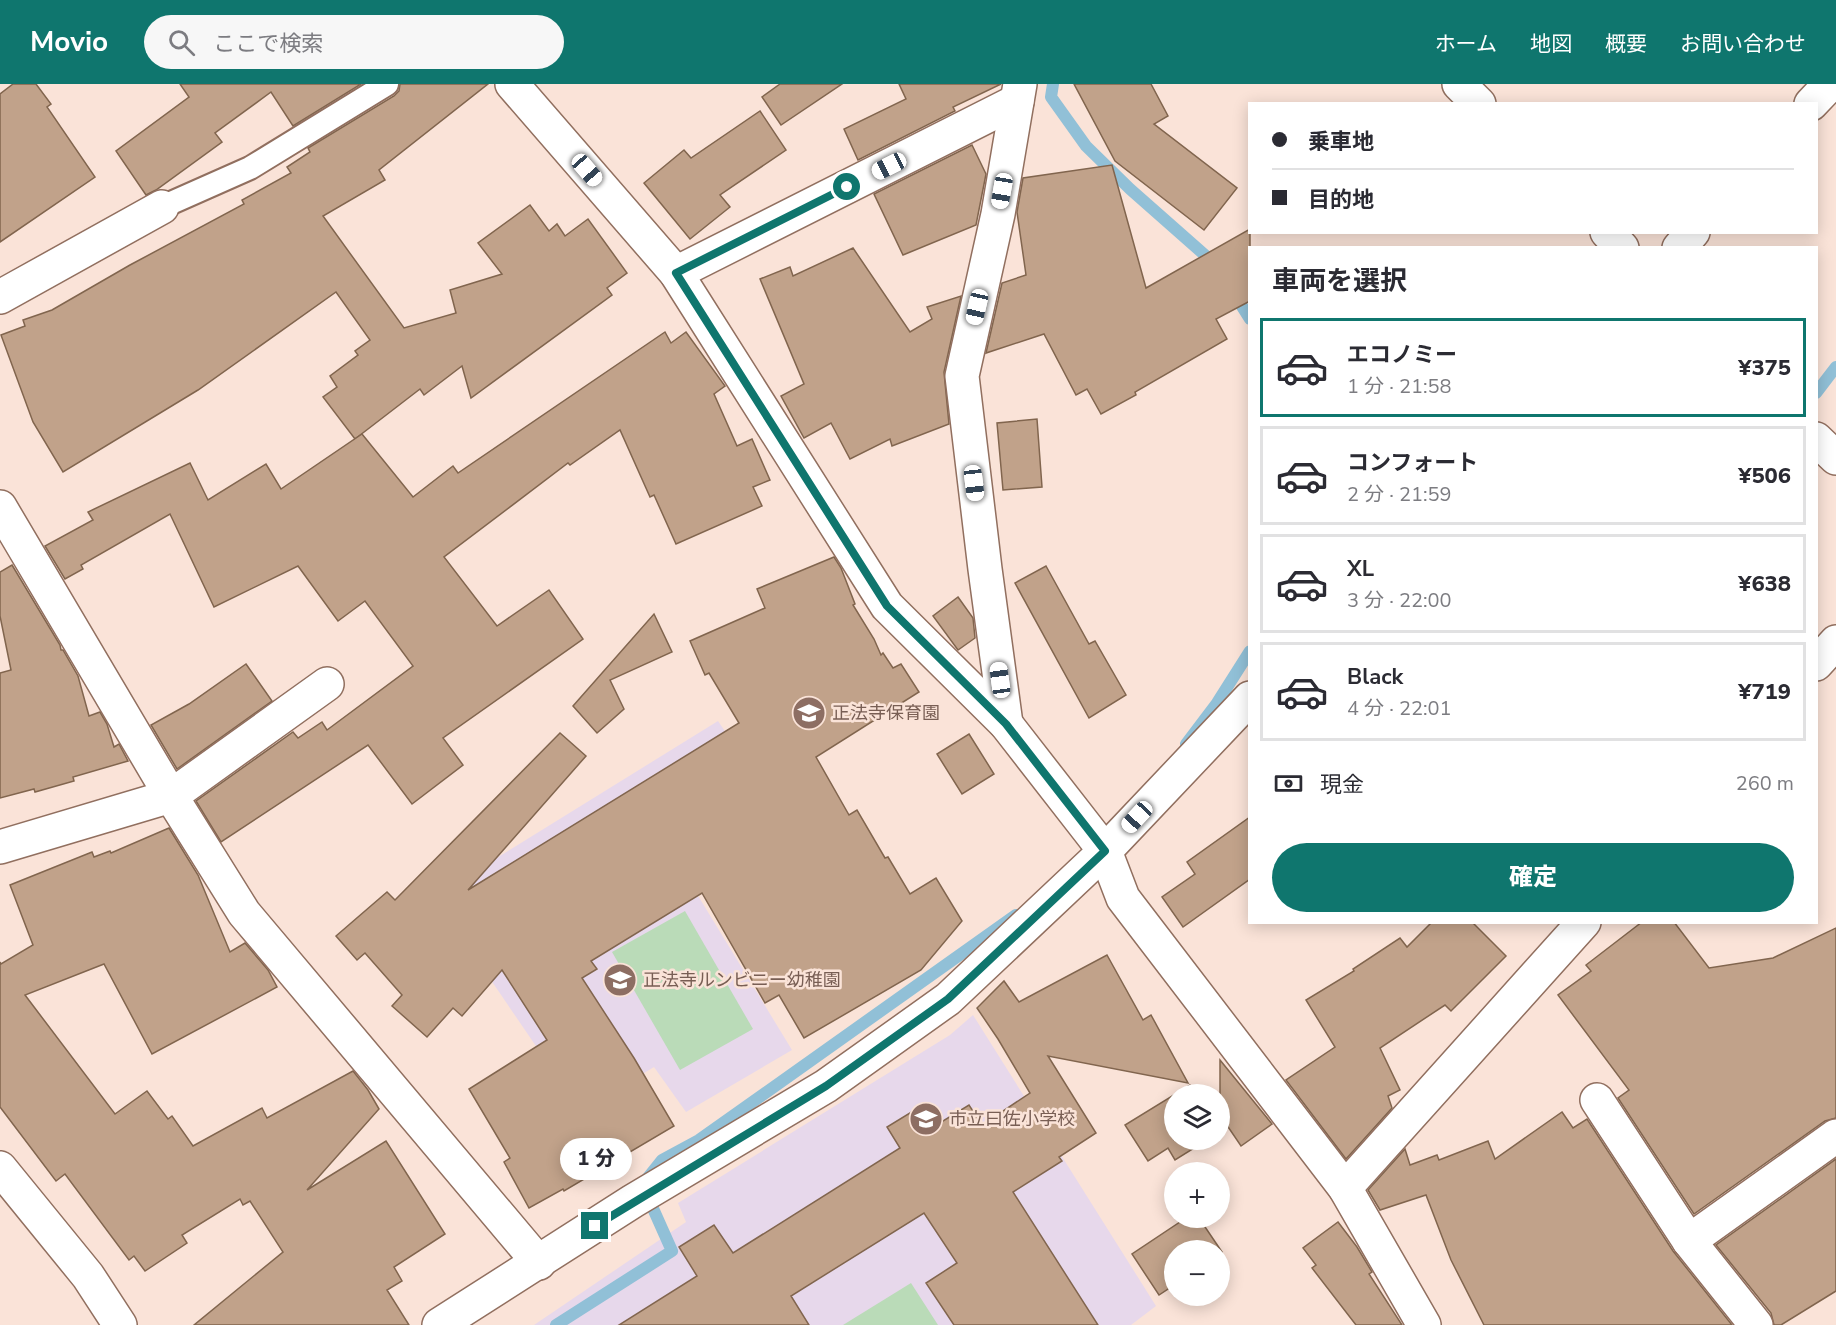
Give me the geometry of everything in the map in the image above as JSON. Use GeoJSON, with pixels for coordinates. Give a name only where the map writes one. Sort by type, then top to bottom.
{"type":"FeatureCollection","features":[{"type":"Feature","properties":{"kind":"street"},"geometry":{"type":"LineString","coordinates":[[512,84],[676,273],[887,606],[1006,724],[1096,840],[1123,898],[1345,1188],[1424,1325]]}},
{"type":"Feature","properties":{"kind":"street"},"geometry":{"type":"LineString","coordinates":[[1459,84],[1477,102]]}},
{"type":"Feature","properties":{"kind":"street"},"geometry":{"type":"LineString","coordinates":[[1813,102],[1830,84]]}},
{"type":"Feature","properties":{"kind":"street"},"geometry":{"type":"LineString","coordinates":[[676,273],[1019,93]]}},
{"type":"Feature","properties":{"kind":"street"},"geometry":{"type":"LineString","coordinates":[[1006,724],[962,376],[998,214],[1019,93]]}},
{"type":"Feature","properties":{"kind":"street"},"geometry":{"type":"LineString","coordinates":[[0,297],[162,207]]}},
{"type":"Feature","properties":{"kind":"street"},"geometry":{"type":"LineString","coordinates":[[1609,234],[1620,246]]}},
{"type":"Feature","properties":{"kind":"street"},"geometry":{"type":"LineString","coordinates":[[1681,246],[1691,234]]}},
{"type":"Feature","properties":{"kind":"street"},"geometry":{"type":"LineString","coordinates":[[1818,441],[1836,458]]}},
{"type":"Feature","properties":{"kind":"street"},"geometry":{"type":"LineString","coordinates":[[0,507],[171,796],[244,914],[538,1263]]}},
{"type":"Feature","properties":{"kind":"street"},"geometry":{"type":"LineString","coordinates":[[1818,662],[1836,642]]}},
{"type":"Feature","properties":{"kind":"street"},"geometry":{"type":"LineString","coordinates":[[0,847],[171,796],[327,684]]}},
{"type":"Feature","properties":{"kind":"street"},"geometry":{"type":"LineString","coordinates":[[439,1325],[633,1202],[826,1086],[948,999],[1096,840],[1248,700]]}},
{"type":"Feature","properties":{"kind":"street"},"geometry":{"type":"LineString","coordinates":[[1345,1188],[1582,924]]}},
{"type":"Feature","properties":{"kind":"street"},"geometry":{"type":"LineString","coordinates":[[1597,1100],[1689,1241],[1756,1325]]}},
{"type":"Feature","properties":{"kind":"street"},"geometry":{"type":"LineString","coordinates":[[1689,1241],[1836,1136]]}},
{"type":"Feature","properties":{"kind":"street"},"geometry":{"type":"LineString","coordinates":[[0,1168],[88,1276],[120,1325]]}},
{"type":"Feature","properties":{"kind":"lane"},"geometry":{"type":"LineString","coordinates":[[162,207],[250,168],[387,84]]}},
{"type":"Feature","properties":{"kind":"shaded area","name":"正法寺ルンビニー幼稚園"},"geometry":{"type":"Polygon","coordinates":[[[718,721],[785,819],[686,876],[792,1050],[686,1112],[654,1067],[581,1112],[443,910],[495,859],[718,721]]]}},
{"type":"Feature","properties":{"kind":"shaded area","name":"市立曰佐小学校"},"geometry":{"type":"Polygon","coordinates":[[[973,1015],[1156,1306],[1131,1325],[534,1325],[686,1222],[678,1203],[950,1035],[973,1015]]]}},
{"type":"Feature","properties":{"kind":"green space"},"geometry":{"type":"Polygon","coordinates":[[[685,911],[753,1029],[680,1070],[612,952],[685,911]]]}},
{"type":"Feature","properties":{"kind":"green space"},"geometry":{"type":"Polygon","coordinates":[[[911,1283],[938,1325],[843,1325],[911,1283]]]}},
{"type":"Feature","properties":{"kind":"building"},"geometry":{"type":"Polygon","coordinates":[[[13,84],[36,84],[51,104],[47,107],[95,177],[0,242],[0,94],[13,84]]]}},
{"type":"Feature","properties":{"kind":"building"},"geometry":{"type":"Polygon","coordinates":[[[180,84],[361,84],[293,126],[271,92],[215,133],[222,142],[146,195],[116,151],[189,97],[180,84]]]}},
{"type":"Feature","properties":{"kind":"building"},"geometry":{"type":"Polygon","coordinates":[[[400,84],[488,84],[379,170],[385,180],[323,216],[404,328],[456,313],[450,290],[502,274],[478,243],[530,205],[549,231],[557,224],[565,236],[588,219],[627,273],[607,288],[612,295],[471,398],[462,366],[424,395],[420,389],[355,439],[323,397],[337,387],[330,376],[358,355],[355,351],[370,340],[336,292],[198,390],[63,472],[33,422],[1,335],[25,326],[23,320],[52,310],[244,204],[242,200],[291,173],[287,167],[310,152],[308,148],[394,96],[399,91],[400,84]]]}},
{"type":"Feature","properties":{"kind":"building"},"geometry":{"type":"Polygon","coordinates":[[[780,84],[842,84],[781,125],[762,97],[780,84]]]}},
{"type":"Feature","properties":{"kind":"building"},"geometry":{"type":"Polygon","coordinates":[[[899,84],[1001,84],[953,107],[955,111],[858,160],[844,129],[906,99],[899,84]]]}},
{"type":"Feature","properties":{"kind":"building"},"geometry":{"type":"Polygon","coordinates":[[[1074,84],[1151,84],[1168,116],[1154,124],[1237,188],[1204,230],[1115,161],[1074,84]]]}},
{"type":"Feature","properties":{"kind":"building"},"geometry":{"type":"Polygon","coordinates":[[[760,111],[786,150],[720,195],[730,207],[690,239],[644,183],[684,150],[691,158],[760,111]]]}},
{"type":"Feature","properties":{"kind":"building"},"geometry":{"type":"Polygon","coordinates":[[[972,145],[986,174],[976,225],[903,255],[874,194],[972,145]]]}},
{"type":"Feature","properties":{"kind":"building"},"geometry":{"type":"Polygon","coordinates":[[[1112,165],[1146,288],[1248,230],[1250,246],[1248,246],[1248,302],[1216,319],[1227,339],[1101,414],[1087,389],[1076,395],[1044,334],[986,353],[1002,283],[1026,275],[1017,212],[1023,178],[1112,165]]]}},
{"type":"Feature","properties":{"kind":"building"},"geometry":{"type":"Polygon","coordinates":[[[853,248],[910,332],[932,319],[927,307],[961,296],[944,372],[949,424],[892,446],[890,439],[850,459],[831,423],[804,438],[781,396],[804,384],[760,279],[790,267],[793,276],[853,248]]]}},
{"type":"Feature","properties":{"kind":"building"},"geometry":{"type":"Polygon","coordinates":[[[665,332],[671,343],[686,332],[725,386],[714,394],[737,446],[752,439],[770,480],[753,487],[762,506],[676,544],[654,495],[650,497],[620,430],[570,465],[568,463],[444,557],[497,626],[549,590],[583,639],[443,738],[463,765],[412,804],[368,745],[221,842],[196,801],[293,732],[298,738],[322,722],[327,730],[413,666],[365,601],[338,621],[298,566],[214,607],[170,514],[81,565],[83,569],[65,579],[45,546],[93,520],[88,512],[190,463],[208,500],[266,464],[281,489],[362,434],[413,497],[453,466],[458,473],[665,332]]]}},
{"type":"Feature","properties":{"kind":"building"},"geometry":{"type":"Polygon","coordinates":[[[1037,419],[1042,487],[1003,490],[997,423],[1037,419]]]}},
{"type":"Feature","properties":{"kind":"building"},"geometry":{"type":"Polygon","coordinates":[[[834,557],[841,568],[855,604],[853,605],[881,655],[883,653],[893,668],[901,664],[919,692],[816,757],[849,815],[857,810],[885,858],[888,857],[910,894],[936,878],[962,921],[921,970],[804,1038],[779,995],[765,1003],[702,893],[591,961],[597,969],[582,978],[634,1058],[674,1126],[564,1191],[563,1189],[529,1208],[504,1162],[510,1158],[469,1089],[547,1040],[502,970],[462,1016],[453,1008],[427,1037],[392,1006],[402,995],[365,953],[357,960],[336,936],[387,892],[395,900],[560,733],[586,756],[468,890],[739,723],[709,673],[705,675],[690,641],[765,608],[757,589],[834,557]]]}},
{"type":"Feature","properties":{"kind":"building"},"geometry":{"type":"Polygon","coordinates":[[[12,565],[78,676],[89,716],[100,712],[107,724],[114,747],[119,744],[128,761],[73,777],[74,781],[35,792],[34,789],[0,798],[0,673],[11,670],[0,616],[0,572],[12,565]]]}},
{"type":"Feature","properties":{"kind":"building"},"geometry":{"type":"Polygon","coordinates":[[[1046,566],[1089,644],[1095,641],[1126,695],[1089,718],[1015,583],[1046,566]]]}},
{"type":"Feature","properties":{"kind":"building"},"geometry":{"type":"Polygon","coordinates":[[[958,597],[973,618],[975,638],[958,650],[933,616],[958,597]]]}},
{"type":"Feature","properties":{"kind":"building"},"geometry":{"type":"Polygon","coordinates":[[[654,614],[672,652],[610,680],[624,709],[597,733],[573,706],[654,614]]]}},
{"type":"Feature","properties":{"kind":"building"},"geometry":{"type":"Polygon","coordinates":[[[246,664],[272,701],[177,769],[151,725],[189,704],[246,664]]]}},
{"type":"Feature","properties":{"kind":"building"},"geometry":{"type":"Polygon","coordinates":[[[969,734],[994,774],[962,794],[937,754],[969,734]]]}},
{"type":"Feature","properties":{"kind":"building"},"geometry":{"type":"Polygon","coordinates":[[[1248,818],[1248,880],[1183,927],[1162,897],[1195,874],[1187,862],[1248,818]]]}},
{"type":"Feature","properties":{"kind":"building"},"geometry":{"type":"Polygon","coordinates":[[[169,828],[198,875],[230,952],[245,943],[268,970],[277,987],[152,1054],[104,964],[25,995],[115,1114],[147,1091],[168,1119],[172,1116],[193,1146],[262,1108],[267,1118],[353,1071],[379,1109],[307,1190],[386,1141],[445,1234],[394,1267],[402,1281],[387,1290],[409,1325],[194,1325],[283,1252],[250,1201],[243,1205],[240,1199],[182,1235],[187,1243],[145,1271],[134,1256],[129,1260],[65,1174],[56,1181],[0,1107],[0,962],[1,964],[33,945],[10,885],[92,852],[94,857],[110,851],[111,853],[169,828]]]}},
{"type":"Feature","properties":{"kind":"building"},"geometry":{"type":"Polygon","coordinates":[[[1430,924],[1474,924],[1506,956],[1451,1011],[1445,1005],[1380,1048],[1400,1090],[1388,1096],[1392,1108],[1346,1159],[1286,1080],[1335,1047],[1306,1000],[1354,971],[1353,969],[1400,938],[1407,947],[1430,924]]]}},
{"type":"Feature","properties":{"kind":"building"},"geometry":{"type":"Polygon","coordinates":[[[1639,924],[1676,924],[1709,968],[1773,958],[1836,928],[1836,1118],[1825,1121],[1694,1214],[1618,1098],[1629,1090],[1558,995],[1591,971],[1586,965],[1639,924]]]}},
{"type":"Feature","properties":{"kind":"building"},"geometry":{"type":"Polygon","coordinates":[[[1107,955],[1143,1020],[1151,1015],[1188,1083],[1048,1056],[1096,1133],[1059,1157],[1062,1161],[1013,1192],[1098,1325],[954,1325],[926,1283],[957,1263],[924,1213],[791,1296],[809,1325],[619,1325],[697,1276],[679,1247],[714,1225],[733,1253],[900,1148],[887,1127],[918,1108],[930,1129],[969,1105],[982,1125],[1030,1093],[977,1008],[1004,981],[1019,1002],[1107,955]]]}},
{"type":"Feature","properties":{"kind":"building"},"geometry":{"type":"Polygon","coordinates":[[[1220,1060],[1272,1124],[1241,1146],[1230,1130],[1230,1084],[1220,1084],[1220,1060]]]}},
{"type":"Feature","properties":{"kind":"building"},"geometry":{"type":"Polygon","coordinates":[[[1164,1101],[1165,1150],[1148,1161],[1125,1125],[1164,1101]]]}},
{"type":"Feature","properties":{"kind":"building"},"geometry":{"type":"Polygon","coordinates":[[[1562,1112],[1573,1128],[1587,1119],[1673,1251],[1732,1325],[1484,1325],[1451,1260],[1426,1195],[1380,1210],[1368,1190],[1405,1149],[1410,1165],[1437,1155],[1439,1160],[1488,1141],[1495,1159],[1562,1112]]]}},
{"type":"Feature","properties":{"kind":"building"},"geometry":{"type":"Polygon","coordinates":[[[1169,1150],[1191,1150],[1175,1160],[1169,1150]]]}},
{"type":"Feature","properties":{"kind":"building"},"geometry":{"type":"Polygon","coordinates":[[[1836,1159],[1836,1291],[1781,1325],[1774,1325],[1771,1313],[1716,1245],[1836,1159]]]}},
{"type":"Feature","properties":{"kind":"building"},"geometry":{"type":"Polygon","coordinates":[[[1338,1222],[1357,1247],[1372,1272],[1369,1274],[1402,1325],[1356,1325],[1312,1268],[1316,1265],[1303,1248],[1338,1222]]]}},
{"type":"Feature","properties":{"kind":"building"},"geometry":{"type":"Polygon","coordinates":[[[1171,1228],[1206,1228],[1214,1240],[1164,1240],[1164,1292],[1159,1295],[1132,1254],[1171,1228]]]}},
{"type":"Feature","properties":{"kind":"waterway"},"geometry":{"type":"LineString","coordinates":[[1053,84],[1051,97],[1086,146],[1130,189],[1215,264]]}},
{"type":"Feature","properties":{"kind":"waterway"},"geometry":{"type":"LineString","coordinates":[[1233,292],[1248,316]]}},
{"type":"Feature","properties":{"kind":"waterway"},"geometry":{"type":"LineString","coordinates":[[1818,390],[1836,367]]}},
{"type":"Feature","properties":{"kind":"waterway"},"geometry":{"type":"LineString","coordinates":[[1186,744],[1217,703],[1248,654]]}},
{"type":"Feature","properties":{"kind":"waterway"},"geometry":{"type":"LineString","coordinates":[[646,1180],[662,1160],[699,1140],[1016,915]]}},
{"type":"Feature","properties":{"kind":"waterway"},"geometry":{"type":"LineString","coordinates":[[556,1325],[672,1251],[647,1195]]}},
{"type":"Feature","properties":{"kind":"place","name":"正法寺保育園"},"geometry":{"type":"Point","coordinates":[809,713]}},
{"type":"Feature","properties":{"kind":"place","name":"正法寺ルンビニー幼稚園"},"geometry":{"type":"Point","coordinates":[620,980]}},
{"type":"Feature","properties":{"kind":"place","name":"市立曰佐小学校"},"geometry":{"type":"Point","coordinates":[926,1119]}},
{"type":"Feature","properties":{"kind":"route"},"geometry":{"type":"LineString","coordinates":[[595,1226],[826,1086],[948,999],[1105,851],[1006,724],[887,606],[676,273],[847,187]]}}]}
